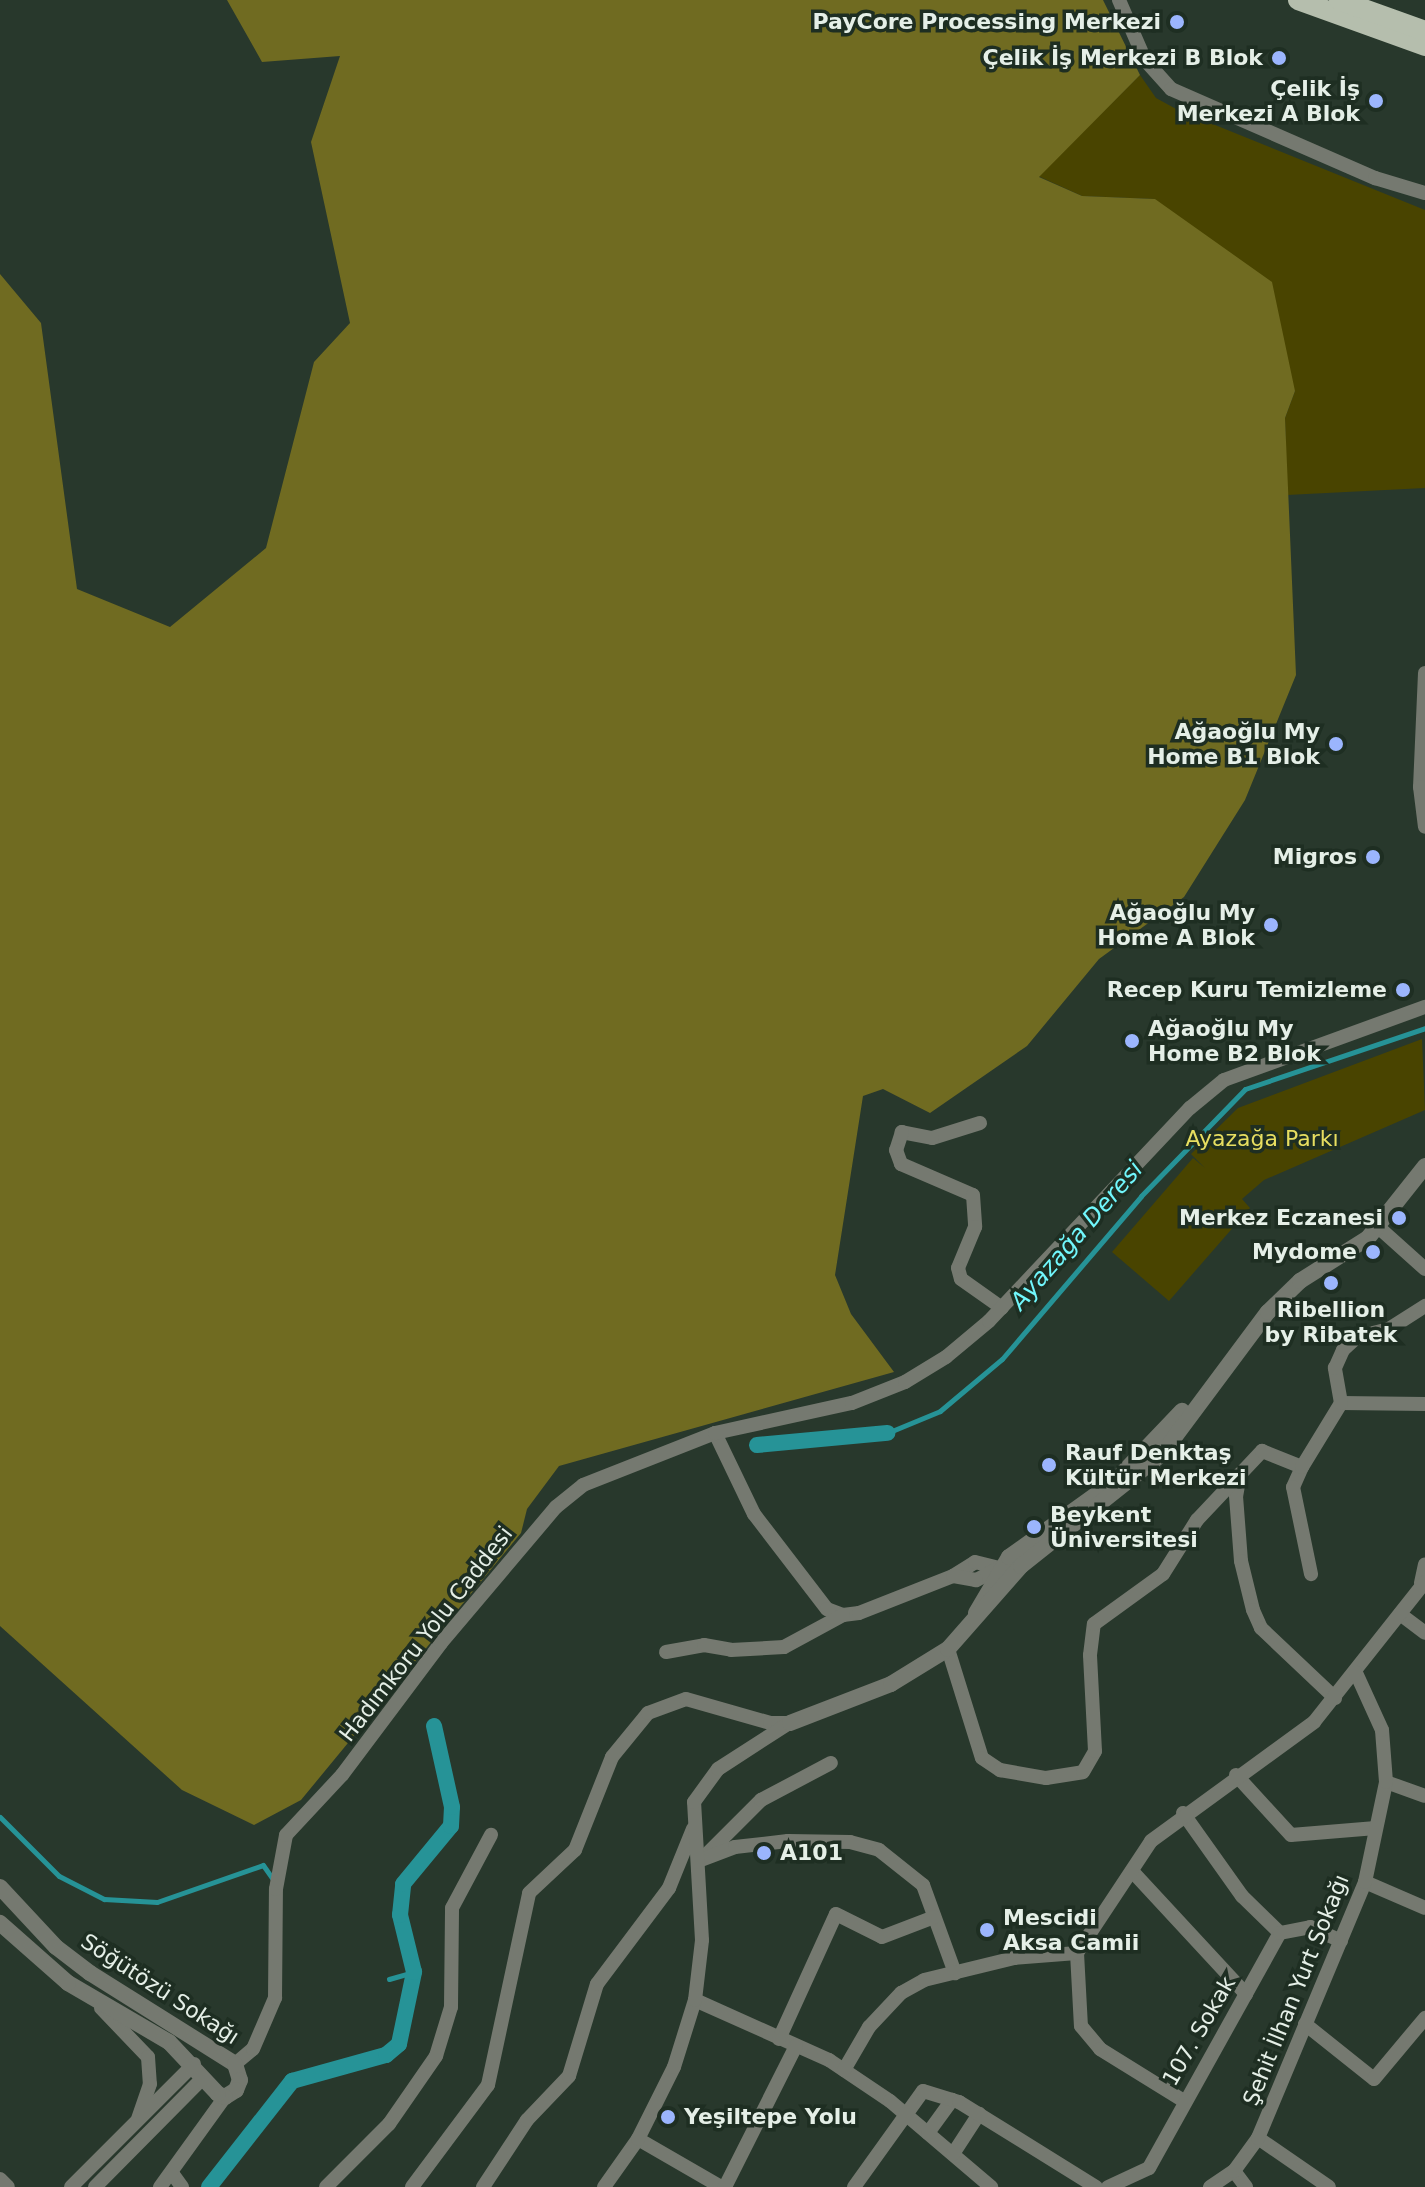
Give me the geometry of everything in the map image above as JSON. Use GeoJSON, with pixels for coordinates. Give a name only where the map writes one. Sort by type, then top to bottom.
{"type":"FeatureCollection","features":[{"type":"Feature","properties":{"kind":"main road"},"geometry":{"type":"LineString","coordinates":[[1298,0],[1425,46]]}},
{"type":"Feature","properties":{"kind":"main road"},"geometry":{"type":"LineString","coordinates":[[1339,0],[1425,31]]}},
{"type":"Feature","properties":{"kind":"street"},"geometry":{"type":"LineString","coordinates":[[1119,0],[1145,60],[1171,89],[1375,178],[1425,193]]}},
{"type":"Feature","properties":{"kind":"street"},"geometry":{"type":"LineString","coordinates":[[1425,673],[1420,787],[1425,827]]}},
{"type":"Feature","properties":{"kind":"street","name":"Hadımkoru Yolu Caddesi"},"geometry":{"type":"LineString","coordinates":[[235,2064],[253,2049],[275,1998],[278,1858],[294,1823],[342,1775],[441,1643],[556,1507],[583,1485],[715,1433],[852,1403],[905,1382],[946,1357],[1002,1308],[1190,1108],[1224,1080],[1425,1007]]}},
{"type":"Feature","properties":{"kind":"street"},"geometry":{"type":"LineString","coordinates":[[980,1123],[932,1138],[902,1132],[896,1150],[901,1164],[973,1195],[975,1227],[958,1268],[961,1279],[1002,1308]]}},
{"type":"Feature","properties":{"kind":"street"},"geometry":{"type":"LineString","coordinates":[[604,2187],[638,2139],[674,2067],[695,2000],[702,1940],[701,1860],[693,1828],[694,1802],[718,1769],[790,1723],[891,1684],[948,1649],[1005,1573],[1162,1454],[1275,1305],[1300,1281],[1356,1248],[1425,1166]]}},
{"type":"Feature","properties":{"kind":"street"},"geometry":{"type":"LineString","coordinates":[[1376,1225],[1425,1269]]}},
{"type":"Feature","properties":{"kind":"street"},"geometry":{"type":"LineString","coordinates":[[1311,1574],[1293,1487],[1341,1403],[1335,1368],[1343,1350],[1357,1337],[1389,1329],[1425,1306]]}},
{"type":"Feature","properties":{"kind":"street"},"geometry":{"type":"LineString","coordinates":[[1341,1403],[1425,1404]]}},
{"type":"Feature","properties":{"kind":"street"},"geometry":{"type":"LineString","coordinates":[[715,1433],[754,1514],[827,1609],[843,1615]]}},
{"type":"Feature","properties":{"kind":"street"},"geometry":{"type":"LineString","coordinates":[[948,1649],[982,1758],[1000,1770],[1046,1778],[1083,1772],[1095,1751],[1090,1655],[1094,1624],[1163,1574],[1197,1520],[1262,1451],[1302,1467]]}},
{"type":"Feature","properties":{"kind":"street"},"geometry":{"type":"LineString","coordinates":[[1240,1473],[1236,1496],[1241,1561],[1253,1610],[1261,1628],[1335,1698]]}},
{"type":"Feature","properties":{"kind":"street"},"geometry":{"type":"LineString","coordinates":[[1184,2101],[1100,2049],[1081,2026],[1077,1953],[1151,1841],[1183,1813],[1314,1722],[1356,1673],[1423,1583],[1425,1564]]}},
{"type":"Feature","properties":{"kind":"street"},"geometry":{"type":"LineString","coordinates":[[666,1652],[704,1645],[731,1650],[784,1647],[843,1615],[953,1576],[976,1580],[1005,1573]]}},
{"type":"Feature","properties":{"kind":"street"},"geometry":{"type":"LineString","coordinates":[[1400,1614],[1425,1633]]}},
{"type":"Feature","properties":{"kind":"street","name":"Şehit İlhan Yurt Sokağı"},"geometry":{"type":"LineString","coordinates":[[1234,2171],[1258,2138],[1288,2077],[1305,2024],[1365,1882],[1386,1782],[1382,1730],[1356,1673]]}},
{"type":"Feature","properties":{"kind":"street"},"geometry":{"type":"LineString","coordinates":[[412,2187],[488,2085],[529,1893],[575,1850],[612,1757],[648,1713],[686,1699],[770,1723],[790,1723]]}},
{"type":"Feature","properties":{"kind":"street"},"geometry":{"type":"LineString","coordinates":[[701,1860],[761,1800],[831,1763]]}},
{"type":"Feature","properties":{"kind":"street"},"geometry":{"type":"LineString","coordinates":[[1236,1775],[1291,1835],[1376,1828]]}},
{"type":"Feature","properties":{"kind":"street"},"geometry":{"type":"LineString","coordinates":[[1386,1782],[1425,1796]]}},
{"type":"Feature","properties":{"kind":"street"},"geometry":{"type":"LineString","coordinates":[[1183,1813],[1242,1896],[1280,1933],[1310,1927],[1341,1941]]}},
{"type":"Feature","properties":{"kind":"street"},"geometry":{"type":"LineString","coordinates":[[483,2187],[527,2120],[569,2076],[597,1984],[669,1888],[693,1828]]}},
{"type":"Feature","properties":{"kind":"street"},"geometry":{"type":"LineString","coordinates":[[326,2187],[389,2124],[436,2056],[451,2007],[452,1908],[491,1835]]}},
{"type":"Feature","properties":{"kind":"street"},"geometry":{"type":"LineString","coordinates":[[701,1860],[735,1847],[850,1842],[879,1850],[923,1885],[955,1973]]}},
{"type":"Feature","properties":{"kind":"street"},"geometry":{"type":"LineString","coordinates":[[1132,1871],[1246,1994]]}},
{"type":"Feature","properties":{"kind":"street"},"geometry":{"type":"LineString","coordinates":[[1365,1882],[1425,1908]]}},
{"type":"Feature","properties":{"kind":"street","name":"Söğütözü Sokağı"},"geometry":{"type":"LineString","coordinates":[[0,1887],[56,1947],[235,2064],[240,2080],[225,2097],[199,2071],[140,2023],[92,1999],[37,1961],[0,1923]]}},
{"type":"Feature","properties":{"kind":"street"},"geometry":{"type":"LineString","coordinates":[[779,2039],[836,1914],[882,1937],[934,1917]]}},
{"type":"Feature","properties":{"kind":"street","name":"107. Sokak"},"geometry":{"type":"LineString","coordinates":[[1108,2187],[1149,2168],[1280,1933]]}},
{"type":"Feature","properties":{"kind":"street"},"geometry":{"type":"LineString","coordinates":[[844,2070],[869,2027],[901,1993],[924,1980],[1014,1958],[1077,1953]]}},
{"type":"Feature","properties":{"kind":"street"},"geometry":{"type":"LineString","coordinates":[[92,1999],[148,2057],[150,2084],[137,2120]]}},
{"type":"Feature","properties":{"kind":"street"},"geometry":{"type":"LineString","coordinates":[[695,2000],[844,2070],[908,2116],[991,2187]]}},
{"type":"Feature","properties":{"kind":"street"},"geometry":{"type":"LineString","coordinates":[[1305,2024],[1374,2079],[1425,2018]]}},
{"type":"Feature","properties":{"kind":"street"},"geometry":{"type":"LineString","coordinates":[[638,2139],[723,2187],[796,2046]]}},
{"type":"Feature","properties":{"kind":"street"},"geometry":{"type":"LineString","coordinates":[[95,2187],[214,2051]]}},
{"type":"Feature","properties":{"kind":"street"},"geometry":{"type":"LineString","coordinates":[[71,2187],[137,2120],[199,2071]]}},
{"type":"Feature","properties":{"kind":"street"},"geometry":{"type":"LineString","coordinates":[[854,2187],[908,2116],[923,2091],[952,2100],[979,2114],[1095,2187]]}},
{"type":"Feature","properties":{"kind":"street"},"geometry":{"type":"LineString","coordinates":[[160,2187],[225,2097]]}},
{"type":"Feature","properties":{"kind":"street"},"geometry":{"type":"LineString","coordinates":[[928,2133],[952,2100]]}},
{"type":"Feature","properties":{"kind":"street"},"geometry":{"type":"LineString","coordinates":[[953,2154],[979,2114]]}},
{"type":"Feature","properties":{"kind":"street","name":"Şehit İlhan Yurt Sokağı"},"geometry":{"type":"LineString","coordinates":[[1258,2138],[1329,2187]]}},
{"type":"Feature","properties":{"kind":"street"},"geometry":{"type":"LineString","coordinates":[[1210,2187],[1234,2171],[1246,2187]]}},
{"type":"Feature","properties":{"kind":"street"},"geometry":{"type":"LineString","coordinates":[[172,2173],[182,2187]]}},
{"type":"Feature","properties":{"kind":"street"},"geometry":{"type":"LineString","coordinates":[[0,2179],[8,2187]]}},
{"type":"Feature","properties":{"kind":"green space"},"geometry":{"type":"Polygon","coordinates":[[[1140,75],[1156,98],[1178,110],[1425,210],[1425,488],[1287,495],[1285,418],[1295,391],[1155,199],[1082,196],[1038,176],[1140,75]]]}},
{"type":"Feature","properties":{"kind":"green space","name":"Ayazağa Parkı"},"geometry":{"type":"Polygon","coordinates":[[[1422,1039],[1425,1110],[1264,1180],[1242,1199],[1250,1208],[1169,1301],[1112,1252],[1193,1158],[1205,1168],[1191,1154],[1238,1108],[1422,1039]]]}},
{"type":"Feature","properties":{"kind":"shaded area"},"geometry":{"type":"Polygon","coordinates":[[[227,0],[1103,0],[1140,75],[1039,177],[1082,196],[1155,199],[1272,282],[1295,391],[1285,418],[1296,675],[1245,800],[1184,897],[1099,959],[1027,1046],[930,1113],[883,1089],[863,1096],[835,1275],[851,1314],[894,1372],[559,1466],[527,1509],[521,1533],[301,1800],[254,1825],[182,1790],[0,1626],[0,274],[41,323],[77,589],[170,627],[266,548],[314,362],[350,323],[311,142],[340,56],[262,62],[227,0]]]}},
{"type":"Feature","properties":{"kind":"waterway","name":"Ayazağa Deresi"},"geometry":{"type":"LineString","coordinates":[[887,1433],[940,1411],[1002,1359],[1141,1196],[1245,1089],[1425,1028]]}},
{"type":"Feature","properties":{"kind":"waterway","name":"Ayazağa Deresi"},"geometry":{"type":"LineString","coordinates":[[757,1445],[887,1433]]}},
{"type":"Feature","properties":{"kind":"waterway","name":"Ayazağa Deresi"},"geometry":{"type":"LineString","coordinates":[[209,2187],[292,2081],[386,2055],[399,2044],[414,1972],[400,1915],[403,1884],[451,1826],[452,1807],[434,1726]]}},
{"type":"Feature","properties":{"kind":"waterway"},"geometry":{"type":"LineString","coordinates":[[0,1817],[59,1876],[104,1899],[157,1902],[263,1865],[274,1881]]}},
{"type":"Feature","properties":{"kind":"waterway"},"geometry":{"type":"LineString","coordinates":[[389,1979],[414,1972]]}},
{"type":"Feature","properties":{"kind":"place","name":"PayCore Processing Merkezi"},"geometry":{"type":"Point","coordinates":[1177,22]}},
{"type":"Feature","properties":{"kind":"place","name":"Çelik İş Merkezi B Blok"},"geometry":{"type":"Point","coordinates":[1279,58]}},
{"type":"Feature","properties":{"kind":"place","name":"Çelik İş Merkezi A Blok"},"geometry":{"type":"Point","coordinates":[1376,101]}},
{"type":"Feature","properties":{"kind":"place","name":"Ağaoğlu My Home B1 Blok"},"geometry":{"type":"Point","coordinates":[1336,744]}},
{"type":"Feature","properties":{"kind":"place","name":"Migros"},"geometry":{"type":"Point","coordinates":[1373,857]}},
{"type":"Feature","properties":{"kind":"place","name":"Ağaoğlu My Home A Blok"},"geometry":{"type":"Point","coordinates":[1271,925]}},
{"type":"Feature","properties":{"kind":"place","name":"Recep Kuru Temizleme"},"geometry":{"type":"Point","coordinates":[1403,990]}},
{"type":"Feature","properties":{"kind":"place","name":"Ağaoğlu My Home B2 Blok"},"geometry":{"type":"Point","coordinates":[1132,1041]}},
{"type":"Feature","properties":{"kind":"place","name":"Merkez Eczanesi"},"geometry":{"type":"Point","coordinates":[1399,1218]}},
{"type":"Feature","properties":{"kind":"place","name":"Mydome"},"geometry":{"type":"Point","coordinates":[1373,1252]}},
{"type":"Feature","properties":{"kind":"place","name":"Ribellion by Ribatek"},"geometry":{"type":"Point","coordinates":[1331,1283]}},
{"type":"Feature","properties":{"kind":"place","name":"Rauf Denktaş Kültür Merkezi"},"geometry":{"type":"Point","coordinates":[1049,1465]}},
{"type":"Feature","properties":{"kind":"place","name":"Beykent Üniversitesi"},"geometry":{"type":"Point","coordinates":[1034,1527]}},
{"type":"Feature","properties":{"kind":"place","name":"A101"},"geometry":{"type":"Point","coordinates":[764,1853]}},
{"type":"Feature","properties":{"kind":"place","name":"Mescidi Aksa Camii"},"geometry":{"type":"Point","coordinates":[987,1930]}},
{"type":"Feature","properties":{"kind":"place","name":"Yeşiltepe Yolu"},"geometry":{"type":"Point","coordinates":[668,2117]}}]}
